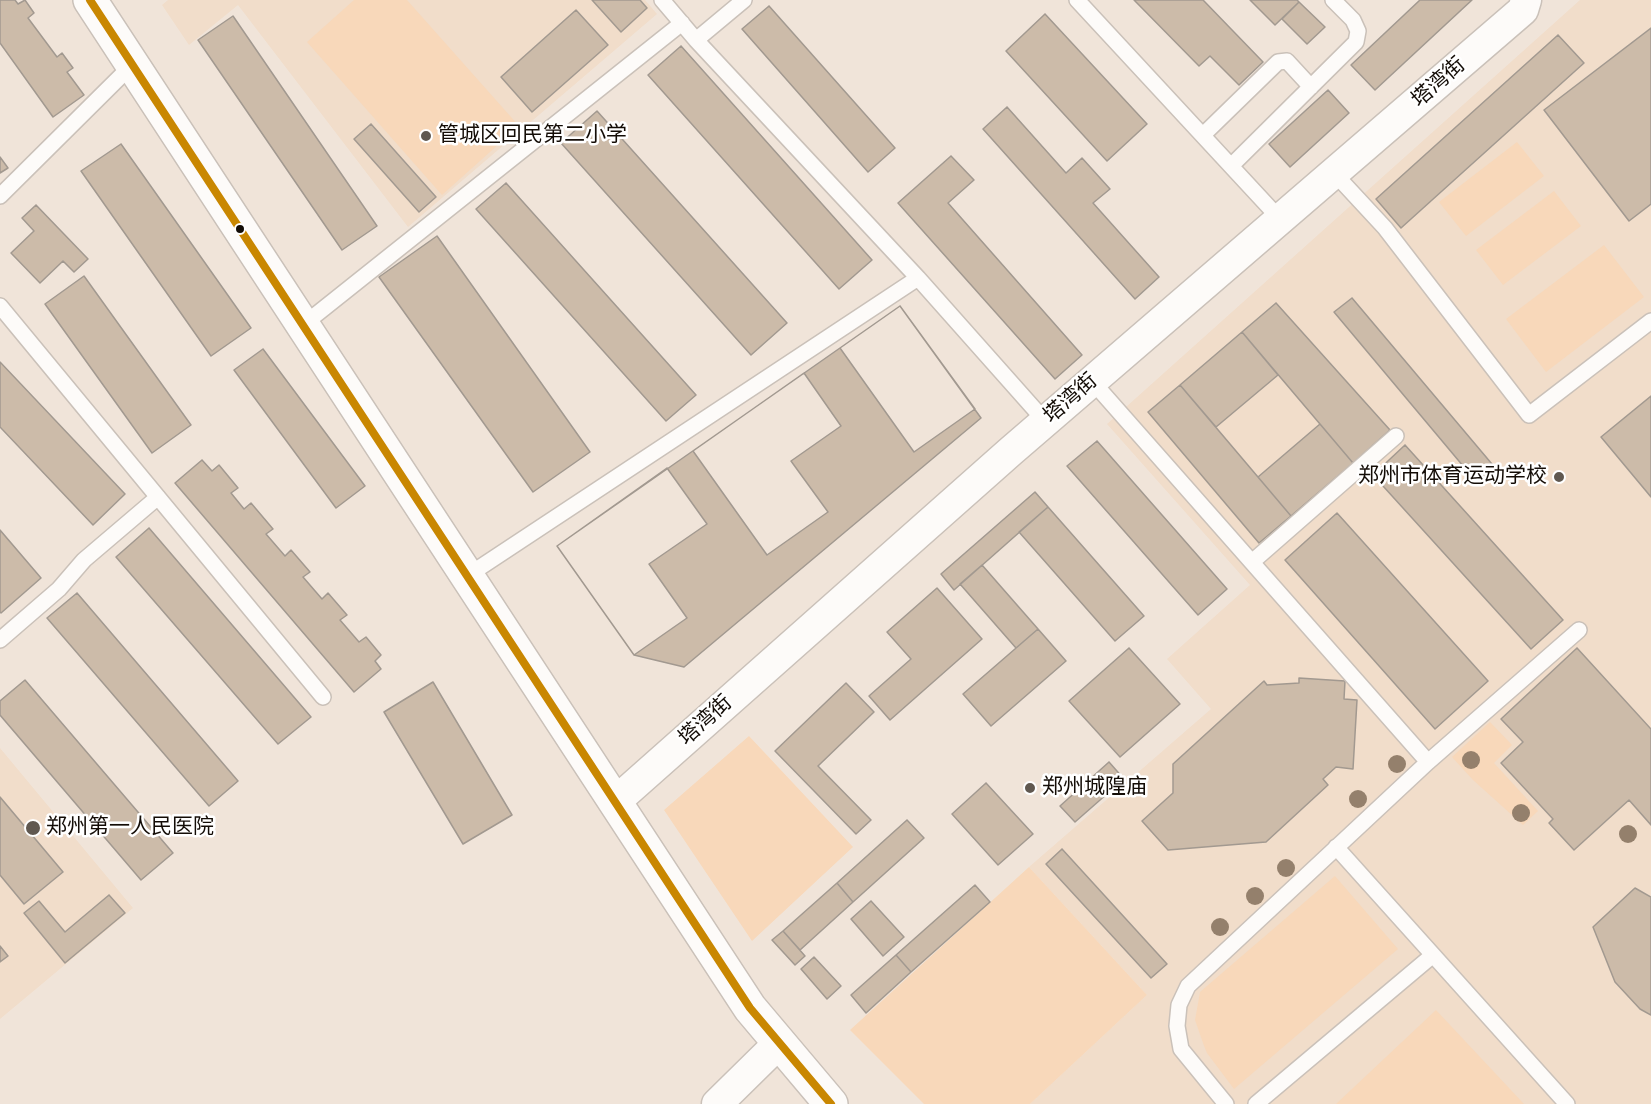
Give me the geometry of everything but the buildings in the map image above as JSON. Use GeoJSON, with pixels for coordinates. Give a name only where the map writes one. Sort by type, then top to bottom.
{"type":"FeatureCollection","features":[{"type":"Feature","properties":{"kind":"street"},"geometry":{"type":"LineString","coordinates":[[90,0],[750,1008],[831,1104]]}},
{"type":"Feature","properties":{"kind":"street","name":"塔湾街"},"geometry":{"type":"LineString","coordinates":[[615,802],[1045,421],[1523,10],[1526,0]]}},
{"type":"Feature","properties":{"kind":"street"},"geometry":{"type":"LineString","coordinates":[[717,1104],[779,1042]]}},
{"type":"Feature","properties":{"kind":"lane"},"geometry":{"type":"LineString","coordinates":[[662,0],[696,40],[918,278],[1045,421]]}},
{"type":"Feature","properties":{"kind":"lane"},"geometry":{"type":"LineString","coordinates":[[696,40],[744,0]]}},
{"type":"Feature","properties":{"kind":"lane"},"geometry":{"type":"LineString","coordinates":[[1077,0],[1280,219]]}},
{"type":"Feature","properties":{"kind":"lane"},"geometry":{"type":"LineString","coordinates":[[1231,166],[1356,42],[1358,31],[1353,20],[1333,0]]}},
{"type":"Feature","properties":{"kind":"lane"},"geometry":{"type":"LineString","coordinates":[[303,325],[682,23]]}},
{"type":"Feature","properties":{"kind":"lane"},"geometry":{"type":"LineString","coordinates":[[1203,135],[1278,62],[1287,61],[1311,87]]}},
{"type":"Feature","properties":{"kind":"lane"},"geometry":{"type":"LineString","coordinates":[[0,196],[132,65]]}},
{"type":"Feature","properties":{"kind":"lane"},"geometry":{"type":"LineString","coordinates":[[1334,173],[1385,228],[1529,415],[1651,321]]}},
{"type":"Feature","properties":{"kind":"lane"},"geometry":{"type":"LineString","coordinates":[[467,576],[918,278]]}},
{"type":"Feature","properties":{"kind":"lane"},"geometry":{"type":"LineString","coordinates":[[0,306],[323,697]]}},
{"type":"Feature","properties":{"kind":"lane"},"geometry":{"type":"LineString","coordinates":[[1092,381],[1428,762]]}},
{"type":"Feature","properties":{"kind":"lane"},"geometry":{"type":"LineString","coordinates":[[1252,562],[1396,436]]}},
{"type":"Feature","properties":{"kind":"lane"},"geometry":{"type":"LineString","coordinates":[[0,640],[58,589],[84,560],[158,497]]}},
{"type":"Feature","properties":{"kind":"lane"},"geometry":{"type":"LineString","coordinates":[[1226,1104],[1181,1049],[1177,1026],[1179,1005],[1188,986],[1428,762],[1579,630]]}},
{"type":"Feature","properties":{"kind":"lane"},"geometry":{"type":"LineString","coordinates":[[1336,847],[1567,1104]]}},
{"type":"Feature","properties":{"kind":"lane"},"geometry":{"type":"LineString","coordinates":[[1256,1104],[1433,955]]}},
{"type":"Feature","properties":{"kind":"shaded area","name":"管城区回民第二小学"},"geometry":{"type":"Polygon","coordinates":[[[168,0],[645,0],[657,14],[408,227],[238,5],[189,45],[162,5],[168,0]]]}},
{"type":"Feature","properties":{"kind":"shaded area"},"geometry":{"type":"Polygon","coordinates":[[[354,0],[407,0],[519,126],[442,195],[307,42],[354,0]]]}},
{"type":"Feature","properties":{"kind":"shaded area"},"geometry":{"type":"Polygon","coordinates":[[[1580,0],[1651,0],[1651,1104],[1030,1104],[1147,995],[1029,867],[1211,709],[1167,659],[1250,585],[1107,424],[1580,0]]]}},
{"type":"Feature","properties":{"kind":"shaded area"},"geometry":{"type":"Polygon","coordinates":[[[1517,142],[1544,176],[1466,236],[1439,202],[1517,142]]]}},
{"type":"Feature","properties":{"kind":"shaded area"},"geometry":{"type":"Polygon","coordinates":[[[1554,191],[1581,226],[1503,285],[1476,250],[1554,191]]]}},
{"type":"Feature","properties":{"kind":"shaded area"},"geometry":{"type":"Polygon","coordinates":[[[1604,245],[1644,297],[1546,372],[1506,319],[1604,245]]]}},
{"type":"Feature","properties":{"kind":"shaded area"},"geometry":{"type":"Polygon","coordinates":[[[1490,722],[1512,745],[1494,763],[1538,811],[1523,825],[1473,780],[1452,757],[1490,722]]]}},
{"type":"Feature","properties":{"kind":"shaded area"},"geometry":{"type":"Polygon","coordinates":[[[749,736],[853,847],[752,941],[664,810],[749,736]]]}},
{"type":"Feature","properties":{"kind":"shaded area","name":"郑州第一人民医院"},"geometry":{"type":"Polygon","coordinates":[[[0,748],[133,908],[0,1019],[0,748]]]}},
{"type":"Feature","properties":{"kind":"shaded area"},"geometry":{"type":"Polygon","coordinates":[[[1029,867],[1147,995],[1030,1104],[924,1104],[850,1030],[1029,867]]]}},
{"type":"Feature","properties":{"kind":"shaded area"},"geometry":{"type":"Polygon","coordinates":[[[1335,876],[1398,949],[1234,1089],[1207,1053],[1203,1043],[1195,1020],[1200,992],[1335,876]]]}},
{"type":"Feature","properties":{"kind":"shaded area"},"geometry":{"type":"Polygon","coordinates":[[[1436,1010],[1524,1104],[1336,1104],[1436,1010]]]}},
{"type":"Feature","properties":{"kind":"transit line"},"geometry":{"type":"LineString","coordinates":[[90,0],[750,1008],[831,1104]]}},
{"type":"Feature","properties":{"kind":"place","name":"管城区回民第二小学"},"geometry":{"type":"Point","coordinates":[426,136]}},
{"type":"Feature","properties":{"kind":"place","name":"郑州市体育运动学校"},"geometry":{"type":"Point","coordinates":[1559,477]}},
{"type":"Feature","properties":{"kind":"place","name":"郑州城隍庙"},"geometry":{"type":"Point","coordinates":[1030,788]}},
{"type":"Feature","properties":{"kind":"place","name":"郑州第一人民医院"},"geometry":{"type":"Point","coordinates":[33,828]}}]}
